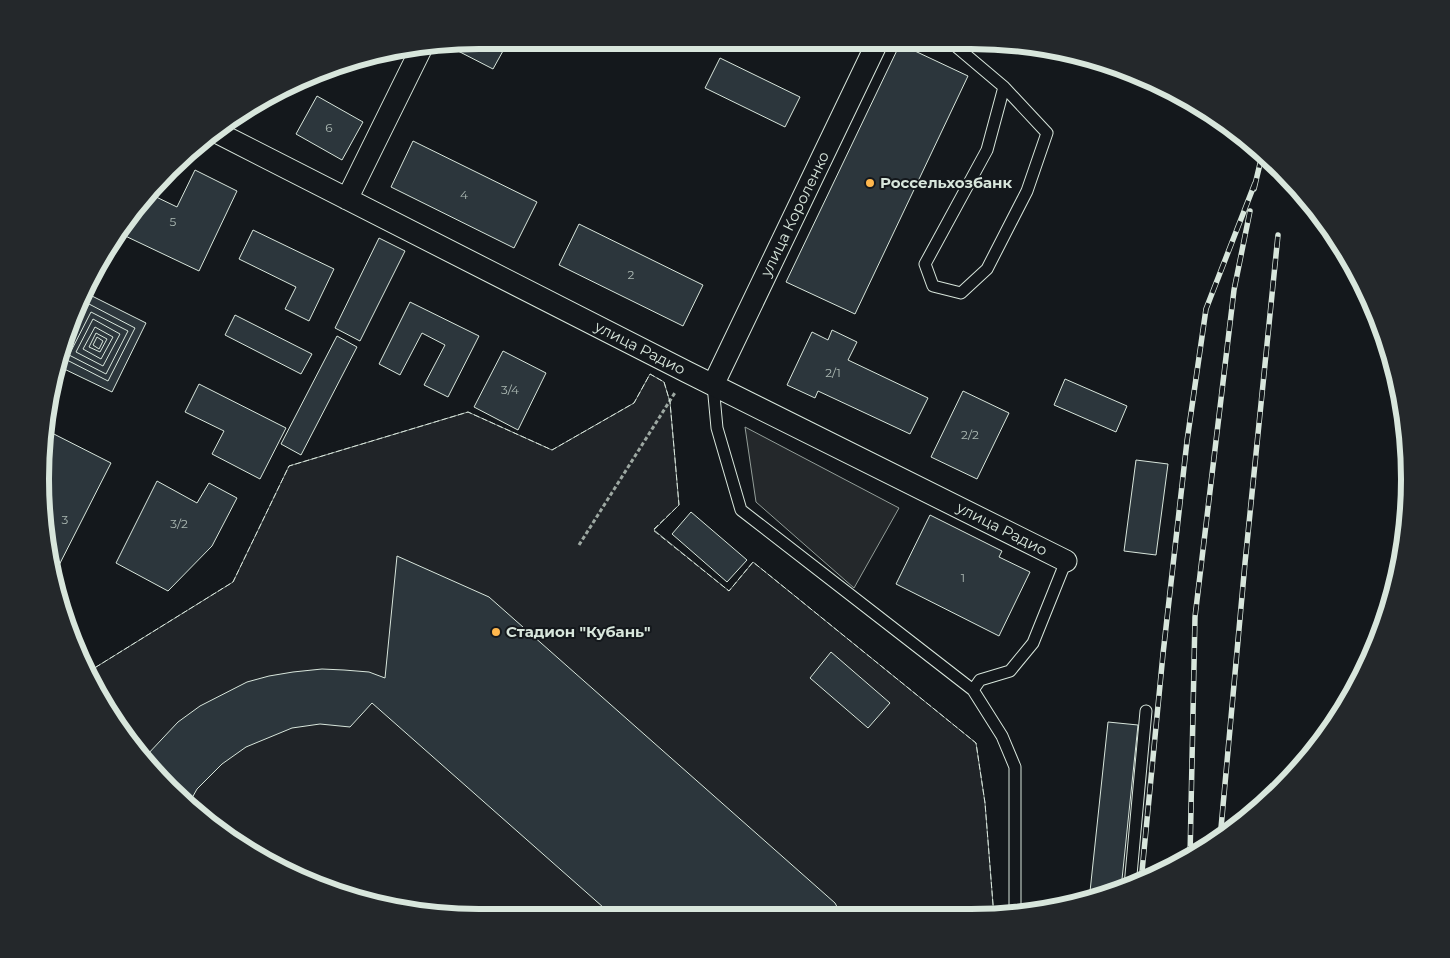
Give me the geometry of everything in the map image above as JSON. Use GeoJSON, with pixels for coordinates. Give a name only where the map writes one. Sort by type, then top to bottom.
{"type":"FeatureCollection","features":[{"type":"Feature","properties":{"kind":"street","name":"улица Короленко"},"geometry":{"type":"LineString","coordinates":[[713,385],[874,49]]}},
{"type":"Feature","properties":{"kind":"street"},"geometry":{"type":"LineString","coordinates":[[348,198],[420,53]]}},
{"type":"Feature","properties":{"kind":"street","name":"улица Радио"},"geometry":{"type":"LineString","coordinates":[[221,135],[687,372],[1066,561]]}},
{"type":"Feature","properties":{"kind":"lane"},"geometry":{"type":"LineString","coordinates":[[959,49],[1004,86],[1047,133],[1027,191],[987,268],[961,293],[933,286],[925,264],[987,150],[1004,86]]}},
{"type":"Feature","properties":{"kind":"lane"},"geometry":{"type":"LineString","coordinates":[[713,385],[717,428],[741,510],[974,690],[1002,736],[1015,767],[1014,907]]}},
{"type":"Feature","properties":{"kind":"lane"},"geometry":{"type":"LineString","coordinates":[[974,690],[980,680],[1010,671],[1033,643],[1066,561]]}},
{"type":"Feature","properties":{"kind":"lane"},"geometry":{"type":"LineString","coordinates":[[1131,878],[1146,711]]}},
{"type":"Feature","properties":{"kind":"path"},"geometry":{"type":"LineString","coordinates":[[579,545],[687,372]]}},
{"type":"Feature","properties":{"kind":"shaded area","name":"Стадион \"Кубань\""},"geometry":{"type":"Polygon","coordinates":[[[650,374],[664,382],[670,402],[679,505],[654,530],[729,591],[753,562],[976,743],[985,803],[993,908],[479,909],[423,906],[368,895],[289,865],[240,837],[217,820],[195,802],[156,763],[121,718],[106,694],[93,669],[233,582],[289,466],[468,412],[552,450],[634,403],[650,374]]]}},
{"type":"Feature","properties":{"kind":"shaded area"},"geometry":{"type":"Polygon","coordinates":[[[745,427],[899,508],[854,588],[756,502],[745,427]]]}},
{"type":"Feature","properties":{"kind":"building"},"geometry":{"type":"Polygon","coordinates":[[[504,49],[493,69],[459,50],[504,49]]]}},
{"type":"Feature","properties":{"kind":"building"},"geometry":{"type":"Polygon","coordinates":[[[898,49],[911,49],[968,76],[855,314],[786,282],[898,49]]]}},
{"type":"Feature","properties":{"kind":"building"},"geometry":{"type":"Polygon","coordinates":[[[720,58],[800,97],[785,127],[705,88],[720,58]]]}},
{"type":"Feature","properties":{"kind":"building"},"geometry":{"type":"Polygon","coordinates":[[[317,96],[363,122],[342,160],[296,134],[317,96]]]}},
{"type":"Feature","properties":{"kind":"building"},"geometry":{"type":"Polygon","coordinates":[[[413,141],[537,202],[514,248],[391,187],[413,141]]]}},
{"type":"Feature","properties":{"kind":"building"},"geometry":{"type":"Polygon","coordinates":[[[195,170],[237,191],[199,271],[124,236],[155,196],[177,207],[195,170]]]}},
{"type":"Feature","properties":{"kind":"building"},"geometry":{"type":"Polygon","coordinates":[[[579,224],[703,285],[683,326],[559,265],[579,224]]]}},
{"type":"Feature","properties":{"kind":"building"},"geometry":{"type":"Polygon","coordinates":[[[253,230],[334,269],[309,321],[285,309],[296,287],[239,259],[253,230]]]}},
{"type":"Feature","properties":{"kind":"building"},"geometry":{"type":"Polygon","coordinates":[[[379,238],[405,251],[360,341],[335,328],[379,238]]]}},
{"type":"Feature","properties":{"kind":"building"},"geometry":{"type":"Polygon","coordinates":[[[90,295],[146,323],[112,392],[63,368],[90,295]]]}},
{"type":"Feature","properties":{"kind":"building"},"geometry":{"type":"Polygon","coordinates":[[[410,302],[479,336],[448,397],[424,385],[445,345],[422,333],[400,375],[379,364],[410,302]]]}},
{"type":"Feature","properties":{"kind":"building"},"geometry":{"type":"Polygon","coordinates":[[[89,304],[135,328],[108,381],[66,359],[78,324],[89,304]]]}},
{"type":"Feature","properties":{"kind":"building"},"geometry":{"type":"Polygon","coordinates":[[[91,312],[128,331],[106,374],[69,355],[91,312]]]}},
{"type":"Feature","properties":{"kind":"building"},"geometry":{"type":"Polygon","coordinates":[[[235,315],[312,354],[301,374],[225,335],[235,315]]]}},
{"type":"Feature","properties":{"kind":"building"},"geometry":{"type":"Polygon","coordinates":[[[93,319],[120,334],[103,366],[76,352],[93,319]]]}},
{"type":"Feature","properties":{"kind":"building"},"geometry":{"type":"Polygon","coordinates":[[[95,327],[113,337],[101,359],[83,349],[95,327]]]}},
{"type":"Feature","properties":{"kind":"building"},"geometry":{"type":"Polygon","coordinates":[[[832,330],[857,342],[848,360],[928,398],[910,434],[818,391],[815,398],[787,385],[812,332],[828,340],[832,330]]]}},
{"type":"Feature","properties":{"kind":"building"},"geometry":{"type":"Polygon","coordinates":[[[96,333],[107,339],[100,352],[89,347],[96,333]]]}},
{"type":"Feature","properties":{"kind":"building"},"geometry":{"type":"Polygon","coordinates":[[[337,336],[357,347],[301,455],[281,444],[337,336]]]}},
{"type":"Feature","properties":{"kind":"building"},"geometry":{"type":"Polygon","coordinates":[[[97,337],[103,341],[99,349],[93,345],[97,337]]]}},
{"type":"Feature","properties":{"kind":"building"},"geometry":{"type":"Polygon","coordinates":[[[503,351],[546,373],[518,430],[474,407],[503,351]]]}},
{"type":"Feature","properties":{"kind":"building"},"geometry":{"type":"Polygon","coordinates":[[[1065,379],[1127,406],[1116,432],[1054,405],[1065,379]]]}},
{"type":"Feature","properties":{"kind":"building"},"geometry":{"type":"Polygon","coordinates":[[[199,384],[286,428],[260,479],[212,454],[224,431],[185,412],[199,384]]]}},
{"type":"Feature","properties":{"kind":"building"},"geometry":{"type":"Polygon","coordinates":[[[963,391],[1009,413],[977,479],[931,457],[963,391]]]}},
{"type":"Feature","properties":{"kind":"building"},"geometry":{"type":"Polygon","coordinates":[[[51,433],[111,463],[58,567],[52,535],[50,507],[51,433]]]}},
{"type":"Feature","properties":{"kind":"building"},"geometry":{"type":"Polygon","coordinates":[[[1136,460],[1168,464],[1156,555],[1124,551],[1136,460]]]}},
{"type":"Feature","properties":{"kind":"building"},"geometry":{"type":"Polygon","coordinates":[[[157,481],[197,503],[209,483],[237,498],[212,546],[168,591],[116,563],[157,481]]]}},
{"type":"Feature","properties":{"kind":"building"},"geometry":{"type":"Polygon","coordinates":[[[691,512],[747,560],[727,582],[672,534],[691,512]]]}},
{"type":"Feature","properties":{"kind":"building"},"geometry":{"type":"Polygon","coordinates":[[[930,515],[1002,551],[999,557],[1030,572],[999,636],[896,584],[930,515]]]}},
{"type":"Feature","properties":{"kind":"building"},"geometry":{"type":"Polygon","coordinates":[[[397,556],[489,597],[835,903],[838,909],[605,909],[372,703],[350,727],[320,724],[292,728],[246,747],[222,764],[197,789],[192,799],[148,754],[178,722],[200,706],[247,682],[269,676],[322,669],[369,672],[385,678],[397,556]]]}},
{"type":"Feature","properties":{"kind":"building"},"geometry":{"type":"Polygon","coordinates":[[[831,652],[890,703],[868,728],[810,678],[831,652]]]}},
{"type":"Feature","properties":{"kind":"building"},"geometry":{"type":"Polygon","coordinates":[[[1108,722],[1138,725],[1122,881],[1090,892],[1108,722]]]}},
{"type":"Feature","properties":{"kind":"railway"},"geometry":{"type":"LineString","coordinates":[[1254,189],[1261,161]]}},
{"type":"Feature","properties":{"kind":"railway"},"geometry":{"type":"LineString","coordinates":[[1142,873],[1163,654],[1187,441],[1206,309],[1255,183]]}},
{"type":"Feature","properties":{"kind":"railway"},"geometry":{"type":"LineString","coordinates":[[1190,849],[1195,617],[1234,290],[1250,211]]}},
{"type":"Feature","properties":{"kind":"railway"},"geometry":{"type":"LineString","coordinates":[[1221,829],[1278,235]]}},
{"type":"Feature","properties":{"kind":"fence"},"geometry":{"type":"LineString","coordinates":[[93,669],[233,582],[289,466],[468,412],[552,450],[634,403],[650,374],[664,382],[670,402],[679,505],[653,530],[729,591],[753,562],[976,743],[985,803],[993,908]]}},
{"type":"Feature","properties":{"kind":"place","name":"Россельхозбанк"},"geometry":{"type":"Point","coordinates":[870,183]}},
{"type":"Feature","properties":{"kind":"place","name":"Стадион \"Кубань\""},"geometry":{"type":"Point","coordinates":[496,632]}}]}
